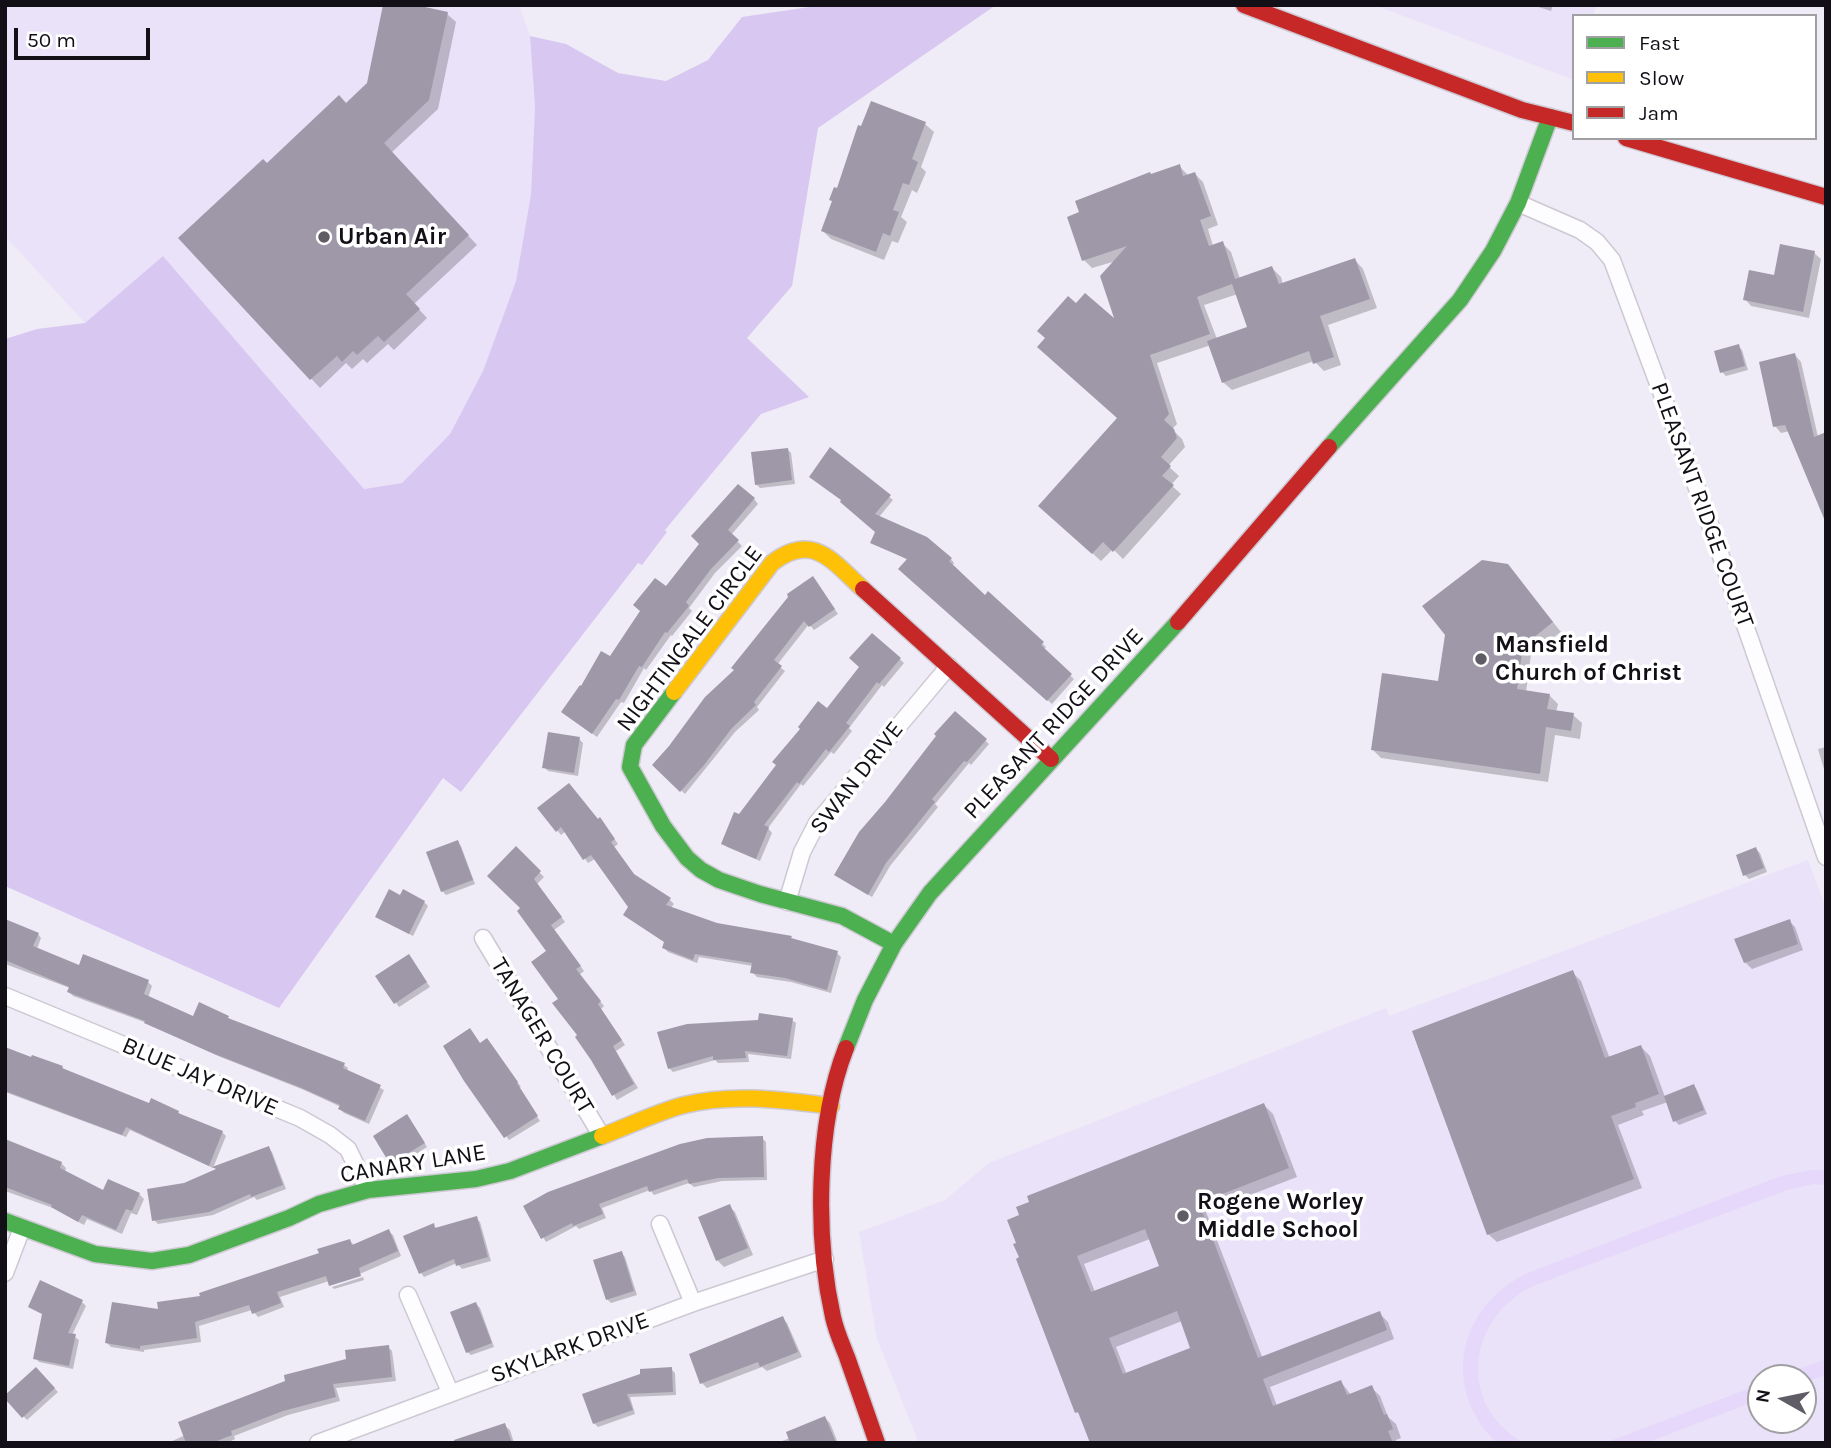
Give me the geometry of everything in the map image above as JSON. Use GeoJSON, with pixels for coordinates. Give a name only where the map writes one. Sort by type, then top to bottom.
{"type":"FeatureCollection","features":[{"type":"Feature","properties":{"kind":"street"},"geometry":{"type":"LineString","coordinates":[[1244,5],[1522,110],[1572,122]]}},
{"type":"Feature","properties":{"kind":"street","name":"PLEASANT RIDGE DRIVE"},"geometry":{"type":"LineString","coordinates":[[877,1443],[834,1318],[825,1259],[821,1205],[823,1156],[831,1106],[842,1061],[865,1000],[894,944],[930,893],[1156,648],[1257,528],[1460,300],[1493,251],[1518,203],[1550,117]]}},
{"type":"Feature","properties":{"kind":"street"},"geometry":{"type":"LineString","coordinates":[[1633,140],[1826,197]]}},
{"type":"Feature","properties":{"kind":"street","name":"PLEASANT RIDGE COURT"},"geometry":{"type":"LineString","coordinates":[[1518,203],[1580,230],[1597,242],[1612,260],[1701,499],[1826,857]]}},
{"type":"Feature","properties":{"kind":"street","name":"NIGHTINGALE CIRCLE"},"geometry":{"type":"LineString","coordinates":[[894,944],[843,916],[787,902],[726,882],[705,872],[688,859],[660,820],[630,767],[634,746],[772,563],[789,549],[807,548],[823,553],[1051,759]]}},
{"type":"Feature","properties":{"kind":"street","name":"SWAN DRIVE"},"geometry":{"type":"LineString","coordinates":[[787,902],[802,852],[817,823],[949,666]]}},
{"type":"Feature","properties":{"kind":"street","name":"TANAGER COURT"},"geometry":{"type":"LineString","coordinates":[[483,938],[601,1135]]}},
{"type":"Feature","properties":{"kind":"street","name":"BLUE JAY DRIVE"},"geometry":{"type":"LineString","coordinates":[[5,996],[300,1118],[348,1149],[368,1190]]}},
{"type":"Feature","properties":{"kind":"street","name":"CANARY LANE"},"geometry":{"type":"LineString","coordinates":[[5,1221],[95,1254],[152,1261],[189,1255],[289,1218],[318,1204],[368,1190],[510,1171],[601,1135],[702,1100],[753,1097],[831,1106]]}},
{"type":"Feature","properties":{"kind":"street"},"geometry":{"type":"LineString","coordinates":[[660,1224],[693,1303]]}},
{"type":"Feature","properties":{"kind":"street"},"geometry":{"type":"LineString","coordinates":[[5,1273],[22,1228]]}},
{"type":"Feature","properties":{"kind":"street","name":"SKYLARK DRIVE"},"geometry":{"type":"LineString","coordinates":[[318,1443],[693,1303],[825,1259]]}},
{"type":"Feature","properties":{"kind":"street"},"geometry":{"type":"LineString","coordinates":[[408,1295],[450,1392]]}},
{"type":"Feature","properties":{"kind":"shaded area"},"geometry":{"type":"Polygon","coordinates":[[[5,5],[519,5],[530,36],[535,107],[531,194],[516,281],[483,371],[450,434],[402,483],[364,489],[163,256],[85,323],[5,236],[5,5]]]}},
{"type":"Feature","properties":{"kind":"shaded area"},"geometry":{"type":"Polygon","coordinates":[[[823,5],[996,5],[818,128],[792,286],[747,338],[809,397],[761,414],[665,530],[667,532],[642,565],[638,563],[461,792],[443,778],[279,1008],[5,886],[5,339],[37,329],[85,323],[163,256],[364,489],[402,483],[450,434],[483,371],[516,281],[531,194],[535,107],[530,36],[566,44],[618,73],[666,81],[708,60],[742,17],[823,5]]]}},
{"type":"Feature","properties":{"kind":"shaded area"},"geometry":{"type":"Polygon","coordinates":[[[1374,5],[1596,5],[1594,14],[1572,14],[1572,79],[1374,5]]]}},
{"type":"Feature","properties":{"kind":"shaded area","name":"Rogene Worley Middle School"},"geometry":{"type":"Polygon","coordinates":[[[1808,860],[1826,908],[1826,1443],[919,1443],[877,1339],[859,1232],[945,1200],[989,1163],[1386,1008],[1389,1016],[1808,860]]]}},
{"type":"Feature","properties":{"kind":"shaded area"},"geometry":{"type":"Polygon","coordinates":[[[1826,1170],[1826,1185],[1813,1184],[1787,1190],[1533,1286],[1511,1300],[1494,1319],[1483,1340],[1478,1362],[1480,1385],[1487,1407],[1502,1427],[1524,1443],[1497,1443],[1479,1421],[1468,1398],[1463,1374],[1465,1350],[1472,1327],[1486,1306],[1504,1288],[1528,1273],[1781,1176],[1826,1170]]]}},
{"type":"Feature","properties":{"kind":"shaded area"},"geometry":{"type":"Polygon","coordinates":[[[1826,1359],[1826,1375],[1817,1378],[1817,1364],[1813,1364],[1826,1359]]]}},
{"type":"Feature","properties":{"kind":"shaded area"},"geometry":{"type":"Polygon","coordinates":[[[1747,1389],[1747,1404],[1646,1443],[1605,1443],[1747,1389]]]}},
{"type":"Feature","properties":{"kind":"building","name":"Urban Air"},"geometry":{"type":"Polygon","coordinates":[[[383,5],[416,5],[448,12],[429,100],[384,143],[469,235],[406,294],[420,309],[384,342],[378,336],[357,355],[353,351],[342,362],[337,356],[310,380],[178,238],[263,159],[267,163],[339,95],[346,103],[367,83],[383,5]]]}},
{"type":"Feature","properties":{"kind":"building"},"geometry":{"type":"Polygon","coordinates":[[[871,101],[926,122],[912,159],[918,162],[909,185],[903,183],[893,210],[899,212],[890,236],[883,233],[876,252],[821,231],[834,187],[837,188],[858,125],[861,126],[871,101]]]}},
{"type":"Feature","properties":{"kind":"building"},"geometry":{"type":"Polygon","coordinates":[[[1180,164],[1183,176],[1195,172],[1211,216],[1200,220],[1209,246],[1223,241],[1235,279],[1272,266],[1279,284],[1355,258],[1370,299],[1320,316],[1334,357],[1313,364],[1309,351],[1222,383],[1207,341],[1247,327],[1232,284],[1197,297],[1210,334],[1150,355],[1169,414],[1164,420],[1174,429],[1177,438],[1161,457],[1171,466],[1162,476],[1174,485],[1113,552],[1103,542],[1092,554],[1038,506],[1117,418],[1037,347],[1045,338],[1037,331],[1068,296],[1076,303],[1085,293],[1114,318],[1100,276],[1127,246],[1082,261],[1067,217],[1079,212],[1075,201],[1150,172],[1151,174],[1180,164]]]}},
{"type":"Feature","properties":{"kind":"building"},"geometry":{"type":"Polygon","coordinates":[[[1780,244],[1815,251],[1803,312],[1743,300],[1749,270],[1774,275],[1780,244]]]}},
{"type":"Feature","properties":{"kind":"building"},"geometry":{"type":"Polygon","coordinates":[[[1739,344],[1745,366],[1720,373],[1714,351],[1739,344]]]}},
{"type":"Feature","properties":{"kind":"building"},"geometry":{"type":"Polygon","coordinates":[[[1795,353],[1814,437],[1826,432],[1825,521],[1785,425],[1773,427],[1759,362],[1795,353]]]}},
{"type":"Feature","properties":{"kind":"building"},"geometry":{"type":"Polygon","coordinates":[[[830,447],[891,495],[875,514],[927,537],[952,558],[949,561],[985,595],[988,591],[1044,642],[1041,645],[1072,674],[1047,701],[898,569],[907,559],[870,543],[875,532],[840,502],[841,500],[809,477],[830,447]]]}},
{"type":"Feature","properties":{"kind":"building"},"geometry":{"type":"Polygon","coordinates":[[[788,448],[792,480],[755,485],[751,452],[788,448]]]}},
{"type":"Feature","properties":{"kind":"building"},"geometry":{"type":"Polygon","coordinates":[[[738,484],[755,498],[728,530],[739,540],[711,569],[686,602],[689,606],[667,633],[665,632],[642,667],[639,666],[619,700],[616,699],[592,734],[561,712],[581,686],[601,651],[610,656],[640,611],[633,605],[655,578],[666,586],[699,544],[691,536],[738,484]]]}},
{"type":"Feature","properties":{"kind":"building","name":"Mansfield Church of Christ"},"geometry":{"type":"Polygon","coordinates":[[[1482,560],[1508,564],[1553,622],[1523,646],[1517,689],[1550,694],[1547,709],[1574,713],[1571,731],[1546,727],[1540,774],[1371,750],[1382,673],[1438,681],[1445,635],[1422,606],[1482,560]]]}},
{"type":"Feature","properties":{"kind":"building"},"geometry":{"type":"Polygon","coordinates":[[[813,576],[835,609],[809,627],[804,621],[774,660],[782,666],[754,702],[756,705],[732,728],[680,792],[652,765],[705,697],[734,670],[731,668],[788,597],[787,594],[813,576]]]}},
{"type":"Feature","properties":{"kind":"building"},"geometry":{"type":"Polygon","coordinates":[[[872,633],[901,658],[879,684],[877,682],[846,723],[850,726],[829,752],[826,749],[764,825],[769,827],[756,859],[721,844],[734,812],[739,814],[776,765],[772,762],[800,729],[798,727],[818,701],[827,708],[859,667],[849,658],[872,633]]]}},
{"type":"Feature","properties":{"kind":"building"},"geometry":{"type":"Polygon","coordinates":[[[955,711],[987,739],[932,799],[935,802],[886,863],[868,895],[834,875],[859,832],[936,736],[934,734],[955,711]]]}},
{"type":"Feature","properties":{"kind":"building"},"geometry":{"type":"Polygon","coordinates":[[[548,732],[580,737],[574,773],[542,768],[548,732]]]}},
{"type":"Feature","properties":{"kind":"building"},"geometry":{"type":"Polygon","coordinates":[[[569,783],[598,819],[600,817],[615,839],[611,842],[634,874],[671,898],[666,905],[717,923],[792,936],[791,938],[838,951],[827,990],[785,978],[750,973],[752,963],[695,954],[693,960],[662,948],[664,942],[623,915],[628,907],[591,855],[583,860],[561,827],[556,832],[537,808],[569,783]]]}},
{"type":"Feature","properties":{"kind":"building"},"geometry":{"type":"Polygon","coordinates":[[[458,840],[473,880],[441,892],[426,852],[458,840]]]}},
{"type":"Feature","properties":{"kind":"building"},"geometry":{"type":"Polygon","coordinates":[[[516,846],[541,871],[534,879],[562,917],[551,925],[581,966],[576,969],[601,1001],[598,1004],[622,1040],[613,1046],[634,1084],[612,1096],[575,1037],[577,1035],[552,1003],[558,999],[531,962],[546,951],[517,911],[520,908],[487,876],[516,846]]]}},
{"type":"Feature","properties":{"kind":"building"},"geometry":{"type":"Polygon","coordinates":[[[1756,847],[1764,868],[1743,876],[1736,855],[1756,847]]]}},
{"type":"Feature","properties":{"kind":"building"},"geometry":{"type":"Polygon","coordinates":[[[389,889],[400,895],[403,889],[425,901],[409,934],[375,917],[389,889]]]}},
{"type":"Feature","properties":{"kind":"building"},"geometry":{"type":"Polygon","coordinates":[[[5,919],[39,933],[33,946],[79,965],[83,954],[149,980],[144,994],[193,1016],[199,1002],[229,1016],[228,1018],[345,1063],[343,1068],[381,1085],[365,1121],[338,1109],[340,1105],[212,1053],[144,1023],[145,1021],[67,992],[69,987],[5,960],[5,919]]]}},
{"type":"Feature","properties":{"kind":"building"},"geometry":{"type":"Polygon","coordinates":[[[1790,919],[1798,944],[1744,963],[1734,939],[1790,919]]]}},
{"type":"Feature","properties":{"kind":"building"},"geometry":{"type":"Polygon","coordinates":[[[409,954],[427,982],[394,1004],[375,976],[409,954]]]}},
{"type":"Feature","properties":{"kind":"building"},"geometry":{"type":"Polygon","coordinates":[[[1573,970],[1605,1058],[1641,1045],[1659,1094],[1635,1103],[1636,1107],[1611,1116],[1634,1179],[1487,1235],[1412,1031],[1573,970]]]}},
{"type":"Feature","properties":{"kind":"building"},"geometry":{"type":"Polygon","coordinates":[[[759,1013],[793,1018],[787,1056],[745,1051],[746,1058],[713,1060],[713,1056],[668,1069],[657,1032],[687,1024],[758,1020],[759,1013]]]}},
{"type":"Feature","properties":{"kind":"building"},"geometry":{"type":"Polygon","coordinates":[[[470,1028],[480,1043],[487,1038],[538,1116],[504,1138],[443,1046],[470,1028]]]}},
{"type":"Feature","properties":{"kind":"building"},"geometry":{"type":"Polygon","coordinates":[[[5,1047],[63,1066],[62,1068],[149,1103],[151,1098],[179,1111],[178,1113],[223,1131],[209,1166],[126,1127],[122,1135],[5,1091],[5,1047]]]}},
{"type":"Feature","properties":{"kind":"building"},"geometry":{"type":"Polygon","coordinates":[[[1694,1084],[1704,1110],[1673,1122],[1664,1096],[1694,1084]]]}},
{"type":"Feature","properties":{"kind":"building"},"geometry":{"type":"Polygon","coordinates":[[[1264,1103],[1289,1168],[1199,1203],[1258,1358],[1380,1311],[1387,1330],[1263,1379],[1273,1406],[1341,1380],[1347,1395],[1372,1385],[1393,1429],[1388,1431],[1393,1443],[1090,1443],[1078,1412],[1075,1413],[1016,1259],[1019,1257],[1013,1244],[1016,1243],[1007,1220],[1019,1215],[1016,1207],[1029,1202],[1027,1196],[1264,1103]],[[1145,1229],[1077,1256],[1091,1292],[1159,1266],[1145,1229]],[[1177,1311],[1109,1338],[1123,1374],[1190,1348],[1177,1311]]]}},
{"type":"Feature","properties":{"kind":"building"},"geometry":{"type":"Polygon","coordinates":[[[407,1114],[425,1143],[390,1164],[373,1136],[407,1114]]]}},
{"type":"Feature","properties":{"kind":"building"},"geometry":{"type":"Polygon","coordinates":[[[763,1136],[764,1177],[718,1178],[689,1184],[687,1179],[649,1192],[647,1186],[599,1204],[603,1214],[573,1226],[572,1223],[541,1239],[523,1206],[548,1192],[680,1144],[707,1138],[763,1136]]]}},
{"type":"Feature","properties":{"kind":"building"},"geometry":{"type":"Polygon","coordinates":[[[5,1139],[62,1162],[60,1168],[103,1190],[108,1179],[140,1193],[132,1211],[126,1209],[116,1230],[82,1215],[78,1222],[51,1207],[52,1205],[5,1187],[5,1139]]]}},
{"type":"Feature","properties":{"kind":"building"},"geometry":{"type":"Polygon","coordinates":[[[269,1146],[283,1185],[251,1197],[250,1194],[209,1212],[152,1221],[147,1189],[184,1183],[216,1169],[212,1167],[269,1146]]]}},
{"type":"Feature","properties":{"kind":"building"},"geometry":{"type":"Polygon","coordinates":[[[730,1204],[748,1248],[716,1261],[698,1217],[730,1204]]]}},
{"type":"Feature","properties":{"kind":"building"},"geometry":{"type":"Polygon","coordinates":[[[477,1216],[488,1257],[456,1266],[454,1259],[419,1274],[403,1236],[434,1223],[435,1228],[477,1216]]]}},
{"type":"Feature","properties":{"kind":"building"},"geometry":{"type":"Polygon","coordinates":[[[389,1229],[398,1251],[359,1268],[361,1276],[329,1286],[326,1276],[277,1292],[281,1303],[252,1314],[249,1305],[195,1322],[197,1338],[140,1346],[140,1349],[105,1343],[112,1302],[158,1309],[157,1302],[200,1296],[199,1293],[319,1253],[317,1249],[350,1239],[352,1245],[389,1229]]]}},
{"type":"Feature","properties":{"kind":"building"},"geometry":{"type":"Polygon","coordinates":[[[622,1251],[634,1291],[606,1300],[593,1260],[622,1251]]]}},
{"type":"Feature","properties":{"kind":"building"},"geometry":{"type":"Polygon","coordinates":[[[40,1280],[83,1300],[68,1333],[76,1334],[69,1366],[33,1359],[42,1314],[28,1307],[40,1280]]]}},
{"type":"Feature","properties":{"kind":"building"},"geometry":{"type":"Polygon","coordinates":[[[476,1302],[492,1343],[466,1353],[450,1312],[476,1302]]]}},
{"type":"Feature","properties":{"kind":"building"},"geometry":{"type":"Polygon","coordinates":[[[783,1316],[798,1352],[760,1367],[758,1362],[700,1384],[689,1354],[783,1316]]]}},
{"type":"Feature","properties":{"kind":"building"},"geometry":{"type":"Polygon","coordinates":[[[389,1345],[392,1377],[333,1384],[336,1397],[283,1411],[231,1431],[232,1435],[212,1443],[186,1443],[178,1422],[285,1381],[284,1375],[346,1359],[345,1350],[389,1345]]]}},
{"type":"Feature","properties":{"kind":"building"},"geometry":{"type":"Polygon","coordinates":[[[36,1367],[55,1388],[22,1418],[5,1399],[5,1395],[36,1367]]]}},
{"type":"Feature","properties":{"kind":"building"},"geometry":{"type":"Polygon","coordinates":[[[672,1367],[673,1392],[627,1394],[633,1410],[593,1424],[582,1394],[640,1374],[640,1369],[672,1367]]]}},
{"type":"Feature","properties":{"kind":"building"},"geometry":{"type":"Polygon","coordinates":[[[825,1416],[836,1443],[790,1443],[786,1432],[825,1416]]]}},
{"type":"Feature","properties":{"kind":"building"},"geometry":{"type":"Polygon","coordinates":[[[505,1423],[512,1443],[454,1443],[454,1440],[505,1423]]]}},
{"type":"Feature","properties":{"kind":"traffic: fast"},"geometry":{"type":"LineString","coordinates":[[1329,447],[1460,300],[1493,251],[1518,203],[1550,117]]}},
{"type":"Feature","properties":{"kind":"traffic: fast"},"geometry":{"type":"LineString","coordinates":[[846,1048],[865,1000],[894,944],[930,893],[1178,622]]}},
{"type":"Feature","properties":{"kind":"traffic: fast"},"geometry":{"type":"LineString","coordinates":[[674,692],[634,745],[630,767],[663,826],[687,858],[719,880],[842,916],[894,944]]}},
{"type":"Feature","properties":{"kind":"traffic: fast"},"geometry":{"type":"LineString","coordinates":[[5,1221],[95,1254],[152,1261],[189,1255],[319,1204],[368,1190],[476,1179],[510,1171],[602,1136]]}},
{"type":"Feature","properties":{"kind":"traffic: slow"},"geometry":{"type":"LineString","coordinates":[[674,692],[772,563],[786,554],[799,550],[822,554],[863,589]]}},
{"type":"Feature","properties":{"kind":"traffic: slow"},"geometry":{"type":"LineString","coordinates":[[602,1136],[664,1111],[702,1101],[739,1098],[831,1106]]}},
{"type":"Feature","properties":{"kind":"traffic: jam"},"geometry":{"type":"LineString","coordinates":[[1244,5],[1522,110],[1572,122]]}},
{"type":"Feature","properties":{"kind":"traffic: jam"},"geometry":{"type":"LineString","coordinates":[[1633,140],[1826,197]]}},
{"type":"Feature","properties":{"kind":"traffic: jam"},"geometry":{"type":"LineString","coordinates":[[1178,622],[1329,447]]}},
{"type":"Feature","properties":{"kind":"traffic: jam"},"geometry":{"type":"LineString","coordinates":[[863,589],[1051,759]]}},
{"type":"Feature","properties":{"kind":"traffic: jam"},"geometry":{"type":"LineString","coordinates":[[846,1048],[836,1078],[824,1146],[821,1217],[823,1252],[834,1322],[877,1443]]}},
{"type":"Feature","properties":{"kind":"place","name":"Urban Air"},"geometry":{"type":"Point","coordinates":[324,237]}},
{"type":"Feature","properties":{"kind":"place","name":"Mansfield Church of Christ"},"geometry":{"type":"Point","coordinates":[1481,659]}},
{"type":"Feature","properties":{"kind":"place","name":"Rogene Worley Middle School"},"geometry":{"type":"Point","coordinates":[1183,1216]}}]}
